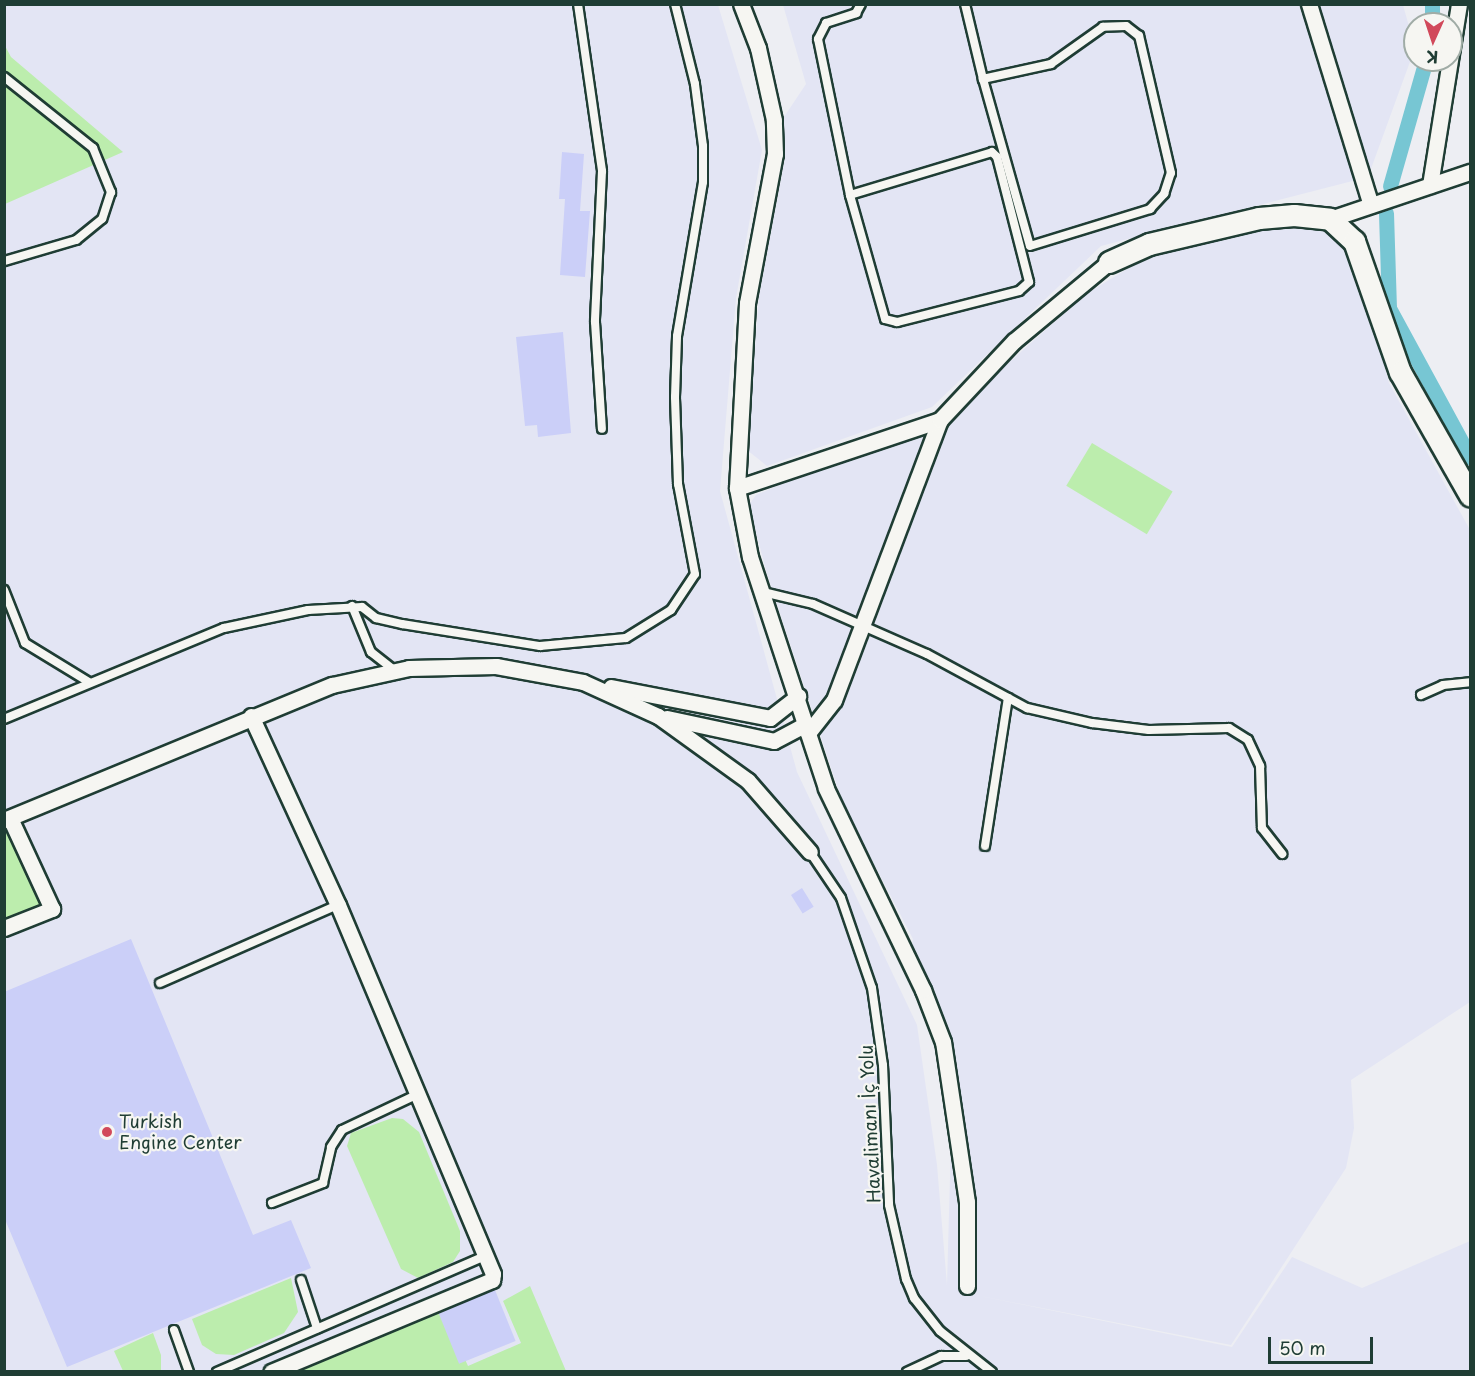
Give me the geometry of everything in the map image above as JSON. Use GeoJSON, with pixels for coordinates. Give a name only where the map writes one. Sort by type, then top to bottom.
{"type":"FeatureCollection","features":[{"type":"Feature","properties":{"kind":"street"},"geometry":{"type":"LineString","coordinates":[[741,4],[760,59],[774,120],[775,154],[747,303],[737,488],[763,592],[841,824],[923,990],[943,1042],[967,1202],[968,1286]]}},
{"type":"Feature","properties":{"kind":"street"},"geometry":{"type":"LineString","coordinates":[[1309,4],[1371,206]]}},
{"type":"Feature","properties":{"kind":"street"},"geometry":{"type":"LineString","coordinates":[[1430,185],[1459,4]]}},
{"type":"Feature","properties":{"kind":"street"},"geometry":{"type":"LineString","coordinates":[[658,716],[774,741],[807,728],[834,700],[940,420],[1014,341],[1109,262],[1149,244],[1237,222],[1294,215],[1330,219],[1470,172]]}},
{"type":"Feature","properties":{"kind":"street"},"geometry":{"type":"LineString","coordinates":[[1330,219],[1354,241],[1400,372],[1470,495]]}},
{"type":"Feature","properties":{"kind":"street"},"geometry":{"type":"LineString","coordinates":[[737,488],[940,420]]}},
{"type":"Feature","properties":{"kind":"street"},"geometry":{"type":"LineString","coordinates":[[4,928],[51,909],[7,819],[251,716],[332,685],[394,671],[496,666],[770,718],[798,696]]}},
{"type":"Feature","properties":{"kind":"street"},"geometry":{"type":"LineString","coordinates":[[583,682],[658,716],[748,781],[810,852]]}},
{"type":"Feature","properties":{"kind":"street"},"geometry":{"type":"LineString","coordinates":[[251,716],[338,905],[485,1256],[492,1280],[271,1371]]}},
{"type":"Feature","properties":{"kind":"lane"},"geometry":{"type":"LineString","coordinates":[[578,4],[602,171],[595,322],[602,429]]}},
{"type":"Feature","properties":{"kind":"lane"},"geometry":{"type":"LineString","coordinates":[[4,719],[224,628],[308,609],[352,606],[402,624],[540,646],[626,638],[671,610],[695,574],[678,484],[675,396],[677,336],[703,182],[703,146],[694,84],[675,4]]}},
{"type":"Feature","properties":{"kind":"lane"},"geometry":{"type":"LineString","coordinates":[[850,195],[992,152],[997,156],[1029,282],[1019,291],[890,323],[850,195],[818,39],[826,23],[856,13],[861,4]]}},
{"type":"Feature","properties":{"kind":"lane"},"geometry":{"type":"LineString","coordinates":[[965,4],[983,80],[1030,246],[1149,209],[1164,194],[1171,173],[1139,36],[1126,26],[1103,27],[1051,64],[983,80]]}},
{"type":"Feature","properties":{"kind":"lane"},"geometry":{"type":"LineString","coordinates":[[4,77],[93,148],[111,192],[102,219],[76,240],[4,261]]}},
{"type":"Feature","properties":{"kind":"lane"},"geometry":{"type":"LineString","coordinates":[[4,590],[25,643],[89,682]]}},
{"type":"Feature","properties":{"kind":"lane"},"geometry":{"type":"LineString","coordinates":[[763,592],[813,604],[861,625],[1027,708],[1092,723],[1149,730],[1229,728],[1248,740],[1260,766],[1262,828],[1282,854]]}},
{"type":"Feature","properties":{"kind":"lane"},"geometry":{"type":"LineString","coordinates":[[352,606],[371,652],[394,671]]}},
{"type":"Feature","properties":{"kind":"lane"},"geometry":{"type":"LineString","coordinates":[[1421,695],[1443,685],[1470,682]]}},
{"type":"Feature","properties":{"kind":"lane"},"geometry":{"type":"LineString","coordinates":[[986,846],[1008,698]]}},
{"type":"Feature","properties":{"kind":"lane","name":"Havalimanı İç Yolu"},"geometry":{"type":"LineString","coordinates":[[810,852],[842,898],[872,987],[883,1065],[889,1205],[906,1279],[927,1316],[968,1356],[992,1371]]}},
{"type":"Feature","properties":{"kind":"lane"},"geometry":{"type":"LineString","coordinates":[[160,983],[338,905]]}},
{"type":"Feature","properties":{"kind":"lane"},"geometry":{"type":"LineString","coordinates":[[272,1203],[323,1183],[331,1148],[342,1130],[418,1095]]}},
{"type":"Feature","properties":{"kind":"lane"},"geometry":{"type":"LineString","coordinates":[[217,1371],[485,1256]]}},
{"type":"Feature","properties":{"kind":"lane"},"geometry":{"type":"LineString","coordinates":[[301,1280],[317,1328]]}},
{"type":"Feature","properties":{"kind":"lane"},"geometry":{"type":"LineString","coordinates":[[174,1330],[189,1371]]}},
{"type":"Feature","properties":{"kind":"lane"},"geometry":{"type":"LineString","coordinates":[[908,1371],[941,1356],[968,1356]]}},
{"type":"Feature","properties":{"kind":"shaded area"},"geometry":{"type":"Polygon","coordinates":[[[5,5],[718,5],[762,150],[736,298],[720,491],[797,772],[917,1025],[937,1165],[947,1285],[951,1141],[928,1010],[908,970],[913,939],[843,804],[767,574],[749,505],[756,495],[958,408],[1086,294],[1157,251],[1275,224],[1325,227],[1355,253],[1389,383],[1470,530],[1470,1002],[1351,1080],[1354,1128],[1346,1168],[1231,1345],[970,1294],[1232,1347],[1292,1257],[1362,1288],[1470,1241],[1470,1371],[5,1371],[5,5]]]}},
{"type":"Feature","properties":{"kind":"shaded area"},"geometry":{"type":"Polygon","coordinates":[[[783,5],[1403,5],[1405,12],[1403,12],[1403,72],[1406,72],[1368,177],[1101,246],[932,407],[767,466],[747,450],[759,297],[785,158],[782,120],[806,84],[783,5]]]}},
{"type":"Feature","properties":{"kind":"green space"},"geometry":{"type":"Polygon","coordinates":[[[4,44],[11,57],[123,152],[5,204],[4,44]]]}},
{"type":"Feature","properties":{"kind":"green space"},"geometry":{"type":"Polygon","coordinates":[[[1092,443],[1173,491],[1147,534],[1066,486],[1092,443]]]}},
{"type":"Feature","properties":{"kind":"green space"},"geometry":{"type":"Polygon","coordinates":[[[4,829],[50,893],[40,905],[5,920],[4,829]]]}},
{"type":"Feature","properties":{"kind":"green space"},"geometry":{"type":"Polygon","coordinates":[[[392,1118],[403,1119],[419,1132],[460,1231],[460,1251],[453,1262],[418,1278],[401,1269],[347,1146],[351,1133],[392,1118]]]}},
{"type":"Feature","properties":{"kind":"green space"},"geometry":{"type":"Polygon","coordinates":[[[291,1278],[298,1312],[284,1333],[234,1355],[216,1354],[202,1345],[192,1319],[291,1278]]]}},
{"type":"Feature","properties":{"kind":"green space"},"geometry":{"type":"Polygon","coordinates":[[[530,1286],[566,1371],[286,1372],[440,1304],[468,1366],[521,1343],[503,1301],[530,1286]]]}},
{"type":"Feature","properties":{"kind":"green space"},"geometry":{"type":"Polygon","coordinates":[[[153,1333],[161,1355],[161,1371],[123,1371],[114,1351],[153,1333]]]}},
{"type":"Feature","properties":{"kind":"building"},"geometry":{"type":"Polygon","coordinates":[[[562,152],[584,154],[580,211],[590,211],[585,277],[560,275],[565,199],[559,199],[562,152]]]}},
{"type":"Feature","properties":{"kind":"building"},"geometry":{"type":"Polygon","coordinates":[[[563,332],[571,433],[538,437],[537,425],[525,426],[516,337],[563,332]]]}},
{"type":"Feature","properties":{"kind":"building"},"geometry":{"type":"Polygon","coordinates":[[[802,888],[814,907],[803,914],[791,895],[802,888]]]}},
{"type":"Feature","properties":{"kind":"building","name":"Turkish Engine Center"},"geometry":{"type":"Polygon","coordinates":[[[131,939],[253,1235],[291,1220],[311,1268],[67,1367],[4,1217],[4,992],[131,939]]]}},
{"type":"Feature","properties":{"kind":"building"},"geometry":{"type":"Polygon","coordinates":[[[495,1290],[516,1341],[459,1364],[438,1313],[495,1290]]]}},
{"type":"Feature","properties":{"kind":"waterway"},"geometry":{"type":"LineString","coordinates":[[1432,4],[1432,12]]}},
{"type":"Feature","properties":{"kind":"waterway"},"geometry":{"type":"LineString","coordinates":[[1390,186],[1423,72]]}},
{"type":"Feature","properties":{"kind":"waterway"},"geometry":{"type":"LineString","coordinates":[[1386,213],[1389,308],[1470,457]]}},
{"type":"Feature","properties":{"kind":"place","name":"Turkish Engine Center"},"geometry":{"type":"Point","coordinates":[107,1132]}}]}
